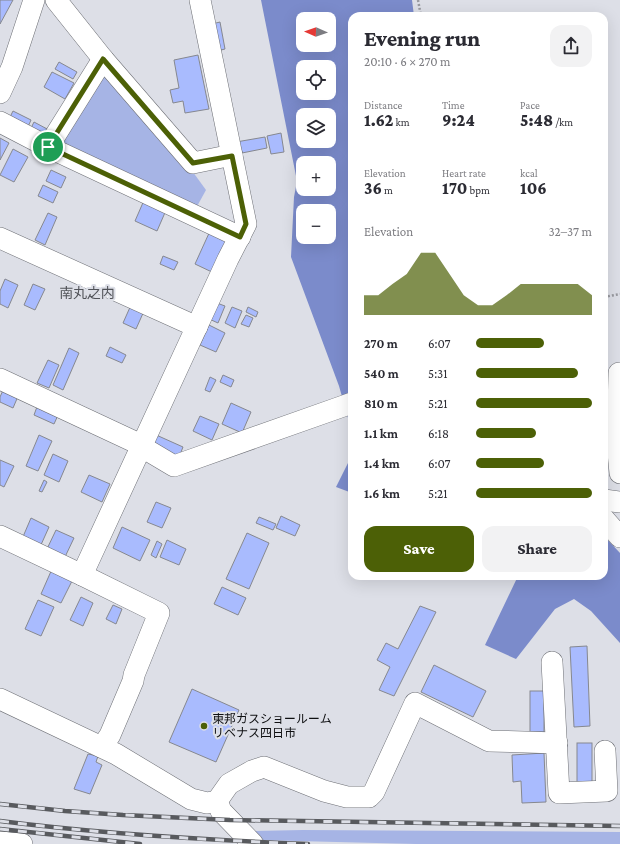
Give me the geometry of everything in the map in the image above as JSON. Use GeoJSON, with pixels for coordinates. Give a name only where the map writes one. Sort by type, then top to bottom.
{"type":"FeatureCollection","features":[{"type":"Feature","properties":{"kind":"street"},"geometry":{"type":"LineString","coordinates":[[0,93],[12,67],[34,0]]}},
{"type":"Feature","properties":{"kind":"street"},"geometry":{"type":"LineString","coordinates":[[56,0],[103,59],[193,163],[232,156]]}},
{"type":"Feature","properties":{"kind":"street"},"geometry":{"type":"LineString","coordinates":[[82,575],[228,259],[246,224],[200,0]]}},
{"type":"Feature","properties":{"kind":"street"},"geometry":{"type":"LineString","coordinates":[[48,147],[103,59]]}},
{"type":"Feature","properties":{"kind":"street"},"geometry":{"type":"LineString","coordinates":[[0,122],[48,147],[240,237]]}},
{"type":"Feature","properties":{"kind":"street"},"geometry":{"type":"LineString","coordinates":[[0,238],[197,327]]}},
{"type":"Feature","properties":{"kind":"street"},"geometry":{"type":"LineString","coordinates":[[614,372],[620,473]]}},
{"type":"Feature","properties":{"kind":"street"},"geometry":{"type":"LineString","coordinates":[[0,379],[137,443],[174,466],[344,406]]}},
{"type":"Feature","properties":{"kind":"street"},"geometry":{"type":"LineString","coordinates":[[608,500],[620,502]]}},
{"type":"Feature","properties":{"kind":"street"},"geometry":{"type":"LineString","coordinates":[[608,524],[620,537]]}},
{"type":"Feature","properties":{"kind":"street"},"geometry":{"type":"LineString","coordinates":[[0,536],[159,614],[110,735],[102,747]]}},
{"type":"Feature","properties":{"kind":"street"},"geometry":{"type":"LineString","coordinates":[[552,662],[559,793],[607,791],[605,750]]}},
{"type":"Feature","properties":{"kind":"street"},"geometry":{"type":"LineString","coordinates":[[0,699],[116,754],[191,799],[207,803],[217,801],[229,784],[252,771],[264,767],[324,792],[347,797],[369,797],[374,792],[415,702],[489,741],[557,743]]}},
{"type":"Feature","properties":{"kind":"street"},"geometry":{"type":"LineString","coordinates":[[217,801],[221,811],[253,844]]}},
{"type":"Feature","properties":{"kind":"street"},"geometry":{"type":"LineString","coordinates":[[0,842],[22,844]]}},
{"type":"Feature","properties":{"kind":"path"},"geometry":{"type":"LineString","coordinates":[[418,0],[420,12]]}},
{"type":"Feature","properties":{"kind":"path"},"geometry":{"type":"LineString","coordinates":[[608,296],[620,294]]}},
{"type":"Feature","properties":{"kind":"shaded area"},"geometry":{"type":"Polygon","coordinates":[[[261,0],[412,0],[414,12],[348,12],[348,418],[339,386],[291,257],[294,197],[296,186],[296,196],[336,196],[336,156],[296,156],[296,176],[261,0]]]}},
{"type":"Feature","properties":{"kind":"shaded area"},"geometry":{"type":"Polygon","coordinates":[[[101,70],[190,168],[206,190],[195,210],[58,145],[101,70]]]}},
{"type":"Feature","properties":{"kind":"shaded area"},"geometry":{"type":"Polygon","coordinates":[[[348,463],[348,492],[336,487],[348,463]]]}},
{"type":"Feature","properties":{"kind":"shaded area"},"geometry":{"type":"Polygon","coordinates":[[[608,540],[620,553],[620,643],[591,611],[574,599],[555,609],[516,659],[485,645],[516,580],[608,580],[608,540]]]}},
{"type":"Feature","properties":{"kind":"shaded area"},"geometry":{"type":"Polygon","coordinates":[[[249,831],[620,832],[620,844],[416,844],[257,840],[249,831]]]}},
{"type":"Feature","properties":{"kind":"building"},"geometry":{"type":"Polygon","coordinates":[[[0,0],[13,0],[0,24],[0,0]]]}},
{"type":"Feature","properties":{"kind":"building"},"geometry":{"type":"Polygon","coordinates":[[[220,22],[225,49],[217,51],[212,24],[220,22]]]}},
{"type":"Feature","properties":{"kind":"building"},"geometry":{"type":"Polygon","coordinates":[[[198,55],[209,109],[185,113],[183,101],[173,103],[170,90],[179,88],[174,60],[198,55]]]}},
{"type":"Feature","properties":{"kind":"building"},"geometry":{"type":"Polygon","coordinates":[[[59,62],[77,72],[73,79],[55,69],[59,62]]]}},
{"type":"Feature","properties":{"kind":"building"},"geometry":{"type":"Polygon","coordinates":[[[52,72],[74,83],[65,99],[44,87],[52,72]]]}},
{"type":"Feature","properties":{"kind":"building"},"geometry":{"type":"Polygon","coordinates":[[[13,111],[31,120],[27,129],[9,119],[13,111]]]}},
{"type":"Feature","properties":{"kind":"building"},"geometry":{"type":"Polygon","coordinates":[[[34,122],[49,130],[44,138],[30,130],[34,122]]]}},
{"type":"Feature","properties":{"kind":"building"},"geometry":{"type":"Polygon","coordinates":[[[281,133],[284,152],[271,154],[267,136],[281,133]]]}},
{"type":"Feature","properties":{"kind":"building"},"geometry":{"type":"Polygon","coordinates":[[[265,137],[267,148],[237,154],[236,142],[265,137]]]}},
{"type":"Feature","properties":{"kind":"building"},"geometry":{"type":"Polygon","coordinates":[[[0,138],[9,143],[0,160],[0,138]]]}},
{"type":"Feature","properties":{"kind":"building"},"geometry":{"type":"Polygon","coordinates":[[[13,149],[28,157],[14,182],[0,175],[13,149]]]}},
{"type":"Feature","properties":{"kind":"building"},"geometry":{"type":"Polygon","coordinates":[[[51,170],[66,177],[61,188],[46,181],[51,170]]]}},
{"type":"Feature","properties":{"kind":"building"},"geometry":{"type":"Polygon","coordinates":[[[43,185],[58,192],[53,203],[38,196],[43,185]]]}},
{"type":"Feature","properties":{"kind":"building"},"geometry":{"type":"Polygon","coordinates":[[[145,198],[167,208],[157,231],[135,221],[145,198]]]}},
{"type":"Feature","properties":{"kind":"building"},"geometry":{"type":"Polygon","coordinates":[[[48,213],[57,217],[45,245],[35,240],[48,213]]]}},
{"type":"Feature","properties":{"kind":"building"},"geometry":{"type":"Polygon","coordinates":[[[210,231],[228,240],[214,273],[195,264],[210,231]]]}},
{"type":"Feature","properties":{"kind":"building"},"geometry":{"type":"Polygon","coordinates":[[[163,256],[178,262],[174,270],[160,264],[163,256]]]}},
{"type":"Feature","properties":{"kind":"building"},"geometry":{"type":"Polygon","coordinates":[[[5,279],[18,285],[8,308],[0,304],[0,291],[5,279]]]}},
{"type":"Feature","properties":{"kind":"building"},"geometry":{"type":"Polygon","coordinates":[[[33,284],[45,289],[35,310],[24,305],[33,284]]]}},
{"type":"Feature","properties":{"kind":"building"},"geometry":{"type":"Polygon","coordinates":[[[214,302],[225,306],[218,323],[207,318],[214,302]]]}},
{"type":"Feature","properties":{"kind":"building"},"geometry":{"type":"Polygon","coordinates":[[[131,305],[144,311],[136,329],[123,323],[131,305]]]}},
{"type":"Feature","properties":{"kind":"building"},"geometry":{"type":"Polygon","coordinates":[[[232,307],[242,311],[235,328],[225,323],[232,307]]]}},
{"type":"Feature","properties":{"kind":"building"},"geometry":{"type":"Polygon","coordinates":[[[248,307],[258,312],[256,317],[246,312],[248,307]]]}},
{"type":"Feature","properties":{"kind":"building"},"geometry":{"type":"Polygon","coordinates":[[[246,315],[253,318],[249,327],[241,324],[246,315]]]}},
{"type":"Feature","properties":{"kind":"building"},"geometry":{"type":"Polygon","coordinates":[[[209,325],[225,333],[216,352],[200,345],[209,325]]]}},
{"type":"Feature","properties":{"kind":"building"},"geometry":{"type":"Polygon","coordinates":[[[110,347],[126,355],[122,363],[106,356],[110,347]]]}},
{"type":"Feature","properties":{"kind":"building"},"geometry":{"type":"Polygon","coordinates":[[[69,348],[79,353],[63,390],[53,385],[69,348]]]}},
{"type":"Feature","properties":{"kind":"building"},"geometry":{"type":"Polygon","coordinates":[[[48,360],[59,365],[49,388],[37,383],[48,360]]]}},
{"type":"Feature","properties":{"kind":"building"},"geometry":{"type":"Polygon","coordinates":[[[223,375],[234,380],[231,387],[220,382],[223,375]]]}},
{"type":"Feature","properties":{"kind":"building"},"geometry":{"type":"Polygon","coordinates":[[[210,377],[216,380],[210,392],[205,390],[210,377]]]}},
{"type":"Feature","properties":{"kind":"building"},"geometry":{"type":"Polygon","coordinates":[[[4,388],[19,394],[13,408],[0,402],[0,397],[4,388]]]}},
{"type":"Feature","properties":{"kind":"building"},"geometry":{"type":"Polygon","coordinates":[[[231,403],[251,412],[242,433],[222,424],[231,403]]]}},
{"type":"Feature","properties":{"kind":"building"},"geometry":{"type":"Polygon","coordinates":[[[38,404],[59,413],[54,424],[34,415],[38,404]]]}},
{"type":"Feature","properties":{"kind":"building"},"geometry":{"type":"Polygon","coordinates":[[[200,416],[219,424],[212,440],[193,431],[200,416]]]}},
{"type":"Feature","properties":{"kind":"building"},"geometry":{"type":"Polygon","coordinates":[[[154,434],[183,447],[179,457],[149,444],[154,434]]]}},
{"type":"Feature","properties":{"kind":"building"},"geometry":{"type":"Polygon","coordinates":[[[39,435],[52,441],[38,471],[26,466],[39,435]]]}},
{"type":"Feature","properties":{"kind":"building"},"geometry":{"type":"Polygon","coordinates":[[[53,454],[68,461],[59,482],[44,475],[53,454]]]}},
{"type":"Feature","properties":{"kind":"building"},"geometry":{"type":"Polygon","coordinates":[[[0,460],[14,466],[4,487],[0,485],[0,460]]]}},
{"type":"Feature","properties":{"kind":"building"},"geometry":{"type":"Polygon","coordinates":[[[89,475],[110,484],[102,502],[81,492],[89,475]]]}},
{"type":"Feature","properties":{"kind":"building"},"geometry":{"type":"Polygon","coordinates":[[[44,480],[47,482],[42,492],[39,491],[44,480]]]}},
{"type":"Feature","properties":{"kind":"building"},"geometry":{"type":"Polygon","coordinates":[[[156,502],[171,508],[162,528],[147,522],[156,502]]]}},
{"type":"Feature","properties":{"kind":"building"},"geometry":{"type":"Polygon","coordinates":[[[281,516],[300,525],[295,536],[276,528],[281,516]]]}},
{"type":"Feature","properties":{"kind":"building"},"geometry":{"type":"Polygon","coordinates":[[[259,517],[276,524],[273,530],[256,523],[259,517]]]}},
{"type":"Feature","properties":{"kind":"building"},"geometry":{"type":"Polygon","coordinates":[[[31,518],[49,527],[40,547],[22,539],[31,518]]]}},
{"type":"Feature","properties":{"kind":"building"},"geometry":{"type":"Polygon","coordinates":[[[122,527],[150,540],[140,561],[113,548],[122,527]]]}},
{"type":"Feature","properties":{"kind":"building"},"geometry":{"type":"Polygon","coordinates":[[[56,530],[74,538],[64,559],[46,551],[56,530]]]}},
{"type":"Feature","properties":{"kind":"building"},"geometry":{"type":"Polygon","coordinates":[[[247,533],[269,543],[249,589],[226,579],[247,533]]]}},
{"type":"Feature","properties":{"kind":"building"},"geometry":{"type":"Polygon","coordinates":[[[167,540],[186,549],[179,565],[160,557],[167,540]]]}},
{"type":"Feature","properties":{"kind":"building"},"geometry":{"type":"Polygon","coordinates":[[[157,541],[162,544],[156,558],[151,555],[157,541]]]}},
{"type":"Feature","properties":{"kind":"building"},"geometry":{"type":"Polygon","coordinates":[[[52,569],[73,579],[61,603],[41,594],[52,569]]]}},
{"type":"Feature","properties":{"kind":"building"},"geometry":{"type":"Polygon","coordinates":[[[222,587],[246,598],[238,615],[214,604],[222,587]]]}},
{"type":"Feature","properties":{"kind":"building"},"geometry":{"type":"Polygon","coordinates":[[[81,597],[93,603],[83,626],[70,620],[81,597]]]}},
{"type":"Feature","properties":{"kind":"building"},"geometry":{"type":"Polygon","coordinates":[[[38,600],[54,607],[41,636],[25,629],[38,600]]]}},
{"type":"Feature","properties":{"kind":"building"},"geometry":{"type":"Polygon","coordinates":[[[113,605],[122,609],[116,624],[106,619],[113,605]]]}},
{"type":"Feature","properties":{"kind":"building"},"geometry":{"type":"Polygon","coordinates":[[[420,606],[436,612],[394,696],[379,690],[390,667],[377,660],[386,643],[398,649],[420,606]]]}},
{"type":"Feature","properties":{"kind":"building"},"geometry":{"type":"Polygon","coordinates":[[[587,646],[590,726],[574,727],[570,647],[587,646]]]}},
{"type":"Feature","properties":{"kind":"building"},"geometry":{"type":"Polygon","coordinates":[[[434,665],[486,691],[473,717],[421,692],[434,665]]]}},
{"type":"Feature","properties":{"kind":"building","name":"東邦ガスショールーム リベナス四日市"},"geometry":{"type":"Polygon","coordinates":[[[192,689],[239,710],[216,762],[169,742],[192,689]]]}},
{"type":"Feature","properties":{"kind":"building"},"geometry":{"type":"Polygon","coordinates":[[[530,691],[544,691],[544,732],[530,732],[530,691]]]}},
{"type":"Feature","properties":{"kind":"building"},"geometry":{"type":"Polygon","coordinates":[[[577,743],[592,743],[592,782],[577,782],[577,743]]]}},
{"type":"Feature","properties":{"kind":"building"},"geometry":{"type":"Polygon","coordinates":[[[544,753],[546,802],[522,803],[521,781],[513,782],[512,755],[544,753]]]}},
{"type":"Feature","properties":{"kind":"building"},"geometry":{"type":"Polygon","coordinates":[[[88,754],[98,756],[96,762],[102,765],[90,794],[74,789],[88,754]]]}},
{"type":"Feature","properties":{"kind":"railway"},"geometry":{"type":"LineString","coordinates":[[0,804],[65,811],[230,820],[620,826]]}},
{"type":"Feature","properties":{"kind":"railway"},"geometry":{"type":"LineString","coordinates":[[0,821],[77,830],[154,836],[308,844]]}},
{"type":"Feature","properties":{"kind":"railway"},"geometry":{"type":"LineString","coordinates":[[0,829],[140,844]]}},
{"type":"Feature","properties":{"kind":"place","name":"東邦ガスショールーム リベナス四日市"},"geometry":{"type":"Point","coordinates":[204,726]}},
{"type":"Feature","properties":{"kind":"district","name":"南丸之内"},"geometry":{"type":"Point","coordinates":[87,293]}},
{"type":"Feature","properties":{"kind":"route"},"geometry":{"type":"LineString","coordinates":[[103,59],[193,163],[232,156],[246,224],[240,237],[48,147],[103,59]]}}]}
